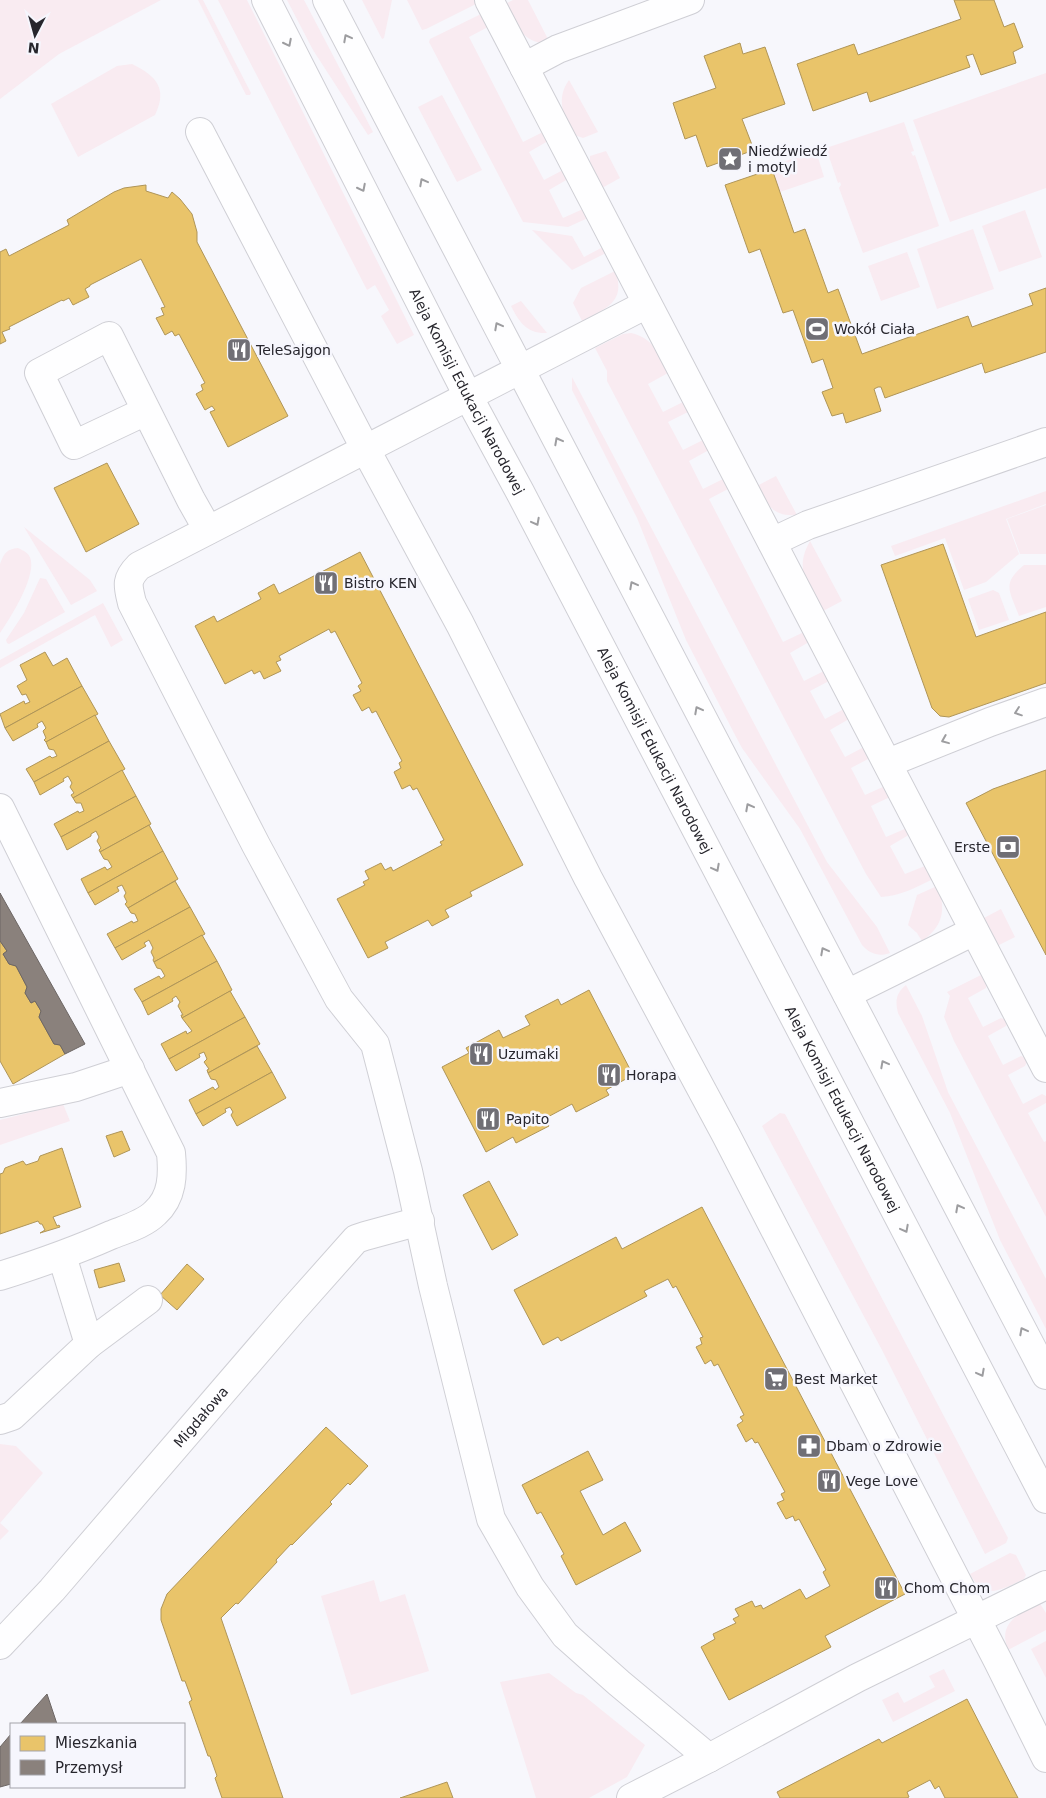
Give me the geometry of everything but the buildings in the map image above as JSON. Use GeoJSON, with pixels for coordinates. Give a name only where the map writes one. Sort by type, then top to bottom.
{"type":"FeatureCollection","features":[{"type":"Feature","properties":{"kind":"street","name":"Aleja Komisji Edukacji Narodowej"},"geometry":{"type":"LineString","coordinates":[[266,0],[468,396],[1046,1499]]}},
{"type":"Feature","properties":{"kind":"street"},"geometry":{"type":"LineString","coordinates":[[327,0],[1046,1375]]}},
{"type":"Feature","properties":{"kind":"street"},"geometry":{"type":"LineString","coordinates":[[489,0],[1046,1068]]}},
{"type":"Feature","properties":{"kind":"street"},"geometry":{"type":"LineString","coordinates":[[524,67],[558,49],[690,0]]}},
{"type":"Feature","properties":{"kind":"street"},"geometry":{"type":"LineString","coordinates":[[200,132],[366,450],[460,624],[588,878],[726,1135],[1046,1758]]}},
{"type":"Feature","properties":{"kind":"street"},"geometry":{"type":"LineString","coordinates":[[647,304],[139,566],[132,573],[128,584],[132,603],[256,845],[339,999],[375,1044],[420,1221],[433,1286],[491,1519],[530,1587],[565,1635],[709,1758]]}},
{"type":"Feature","properties":{"kind":"street"},"geometry":{"type":"LineString","coordinates":[[146,411],[208,530]]}},
{"type":"Feature","properties":{"kind":"street"},"geometry":{"type":"LineString","coordinates":[[772,542],[808,525],[1046,442]]}},
{"type":"Feature","properties":{"kind":"street"},"geometry":{"type":"LineString","coordinates":[[888,764],[990,722],[1046,702]]}},
{"type":"Feature","properties":{"kind":"street"},"geometry":{"type":"LineString","coordinates":[[0,1276],[62,1256],[134,1226],[156,1213],[168,1194],[173,1175],[171,1152],[1,811]]}},
{"type":"Feature","properties":{"kind":"street"},"geometry":{"type":"LineString","coordinates":[[847,994],[974,931]]}},
{"type":"Feature","properties":{"kind":"street"},"geometry":{"type":"LineString","coordinates":[[0,1103],[76,1087],[130,1069]]}},
{"type":"Feature","properties":{"kind":"street","name":"Migdałowa"},"geometry":{"type":"LineString","coordinates":[[0,1645],[58,1583],[286,1318],[356,1240],[420,1221]]}},
{"type":"Feature","properties":{"kind":"street"},"geometry":{"type":"LineString","coordinates":[[62,1256],[88,1344]]}},
{"type":"Feature","properties":{"kind":"street"},"geometry":{"type":"LineString","coordinates":[[0,1420],[12,1416],[88,1344],[148,1300]]}},
{"type":"Feature","properties":{"kind":"street"},"geometry":{"type":"LineString","coordinates":[[630,1798],[709,1758],[857,1678],[1046,1585]]}},
{"type":"Feature","properties":{"kind":"shaded area"},"geometry":{"type":"Polygon","coordinates":[[[0,0],[161,0],[59,54],[0,99],[0,0]]]}},
{"type":"Feature","properties":{"kind":"shaded area"},"geometry":{"type":"Polygon","coordinates":[[[198,0],[203,0],[251,93],[250,95],[246,95],[198,0]]]}},
{"type":"Feature","properties":{"kind":"shaded area"},"geometry":{"type":"Polygon","coordinates":[[[218,0],[247,0],[414,335],[397,344],[381,316],[389,310],[375,285],[367,290],[218,0]]]}},
{"type":"Feature","properties":{"kind":"shaded area"},"geometry":{"type":"Polygon","coordinates":[[[287,0],[304,0],[373,132],[368,135],[313,50],[287,0]]]}},
{"type":"Feature","properties":{"kind":"shaded area"},"geometry":{"type":"Polygon","coordinates":[[[362,0],[392,0],[384,38],[382,39],[362,0]]]}},
{"type":"Feature","properties":{"kind":"shaded area"},"geometry":{"type":"Polygon","coordinates":[[[407,0],[474,0],[476,4],[422,30],[407,0]]]}},
{"type":"Feature","properties":{"kind":"shaded area"},"geometry":{"type":"Polygon","coordinates":[[[513,0],[528,0],[550,43],[533,41],[522,32],[505,4],[513,0]]]}},
{"type":"Feature","properties":{"kind":"shaded area"},"geometry":{"type":"Polygon","coordinates":[[[481,14],[488,27],[469,37],[523,142],[543,132],[548,141],[529,152],[544,180],[563,170],[568,179],[549,190],[563,218],[583,209],[588,218],[568,227],[523,222],[429,42],[430,39],[481,14]]]}},
{"type":"Feature","properties":{"kind":"shaded area"},"geometry":{"type":"Polygon","coordinates":[[[132,64],[148,73],[160,90],[159,106],[155,115],[78,157],[51,104],[117,66],[132,64]]]}},
{"type":"Feature","properties":{"kind":"shaded area"},"geometry":{"type":"Polygon","coordinates":[[[1046,73],[1046,188],[950,222],[913,120],[1046,73]]]}},
{"type":"Feature","properties":{"kind":"shaded area"},"geometry":{"type":"Polygon","coordinates":[[[569,80],[598,132],[583,138],[574,135],[562,108],[562,94],[569,80]]]}},
{"type":"Feature","properties":{"kind":"shaded area"},"geometry":{"type":"Polygon","coordinates":[[[442,95],[482,170],[457,182],[418,107],[442,95]]]}},
{"type":"Feature","properties":{"kind":"shaded area"},"geometry":{"type":"Polygon","coordinates":[[[904,122],[914,151],[911,152],[913,156],[915,155],[939,226],[863,253],[839,188],[840,182],[838,183],[826,148],[904,122]]]}},
{"type":"Feature","properties":{"kind":"shaded area"},"geometry":{"type":"Polygon","coordinates":[[[606,151],[620,178],[602,188],[590,167],[590,156],[606,151]]]}},
{"type":"Feature","properties":{"kind":"shaded area"},"geometry":{"type":"Polygon","coordinates":[[[816,151],[824,177],[780,192],[771,166],[816,151]]]}},
{"type":"Feature","properties":{"kind":"shaded area"},"geometry":{"type":"Polygon","coordinates":[[[1025,210],[1042,257],[999,272],[982,226],[1025,210]]]}},
{"type":"Feature","properties":{"kind":"shaded area"},"geometry":{"type":"Polygon","coordinates":[[[973,229],[994,289],[937,309],[917,249],[973,229]]]}},
{"type":"Feature","properties":{"kind":"shaded area"},"geometry":{"type":"Polygon","coordinates":[[[532,230],[572,236],[584,257],[603,247],[606,253],[572,270],[532,230]]]}},
{"type":"Feature","properties":{"kind":"shaded area"},"geometry":{"type":"Polygon","coordinates":[[[907,252],[920,287],[881,301],[868,266],[907,252]]]}},
{"type":"Feature","properties":{"kind":"shaded area"},"geometry":{"type":"Polygon","coordinates":[[[615,271],[618,282],[616,297],[606,308],[582,321],[573,303],[581,288],[615,271]]]}},
{"type":"Feature","properties":{"kind":"shaded area"},"geometry":{"type":"Polygon","coordinates":[[[521,301],[547,333],[540,333],[524,326],[511,306],[521,301]]]}},
{"type":"Feature","properties":{"kind":"shaded area"},"geometry":{"type":"Polygon","coordinates":[[[623,334],[639,335],[650,343],[658,353],[668,373],[648,384],[663,412],[683,402],[688,412],[668,422],[683,450],[703,440],[709,450],[689,461],[703,489],[723,479],[728,489],[709,499],[783,642],[804,632],[809,642],[790,653],[804,681],[824,671],[829,681],[810,691],[825,719],[844,709],[849,719],[830,730],[845,757],[864,747],[870,758],[851,768],[865,795],[885,786],[890,797],[871,806],[886,837],[907,828],[909,834],[890,846],[905,874],[925,866],[933,879],[902,893],[881,897],[866,874],[607,381],[607,371],[595,348],[623,334]]]}},
{"type":"Feature","properties":{"kind":"shaded area"},"geometry":{"type":"Polygon","coordinates":[[[572,377],[827,862],[877,927],[890,953],[875,954],[868,951],[862,945],[800,829],[742,748],[686,640],[637,518],[572,390],[572,377]]]}},
{"type":"Feature","properties":{"kind":"shaded area"},"geometry":{"type":"Polygon","coordinates":[[[776,476],[797,515],[776,512],[768,504],[757,486],[776,476]]]}},
{"type":"Feature","properties":{"kind":"shaded area"},"geometry":{"type":"Polygon","coordinates":[[[1046,491],[1046,504],[1006,519],[1019,554],[986,582],[964,590],[945,538],[895,556],[891,546],[1046,491]]]}},
{"type":"Feature","properties":{"kind":"shaded area"},"geometry":{"type":"Polygon","coordinates":[[[1046,505],[1046,554],[1020,554],[1007,519],[1046,505]]]}},
{"type":"Feature","properties":{"kind":"shaded area"},"geometry":{"type":"Polygon","coordinates":[[[24,527],[90,580],[97,591],[71,605],[24,527]]]}},
{"type":"Feature","properties":{"kind":"shaded area"},"geometry":{"type":"Polygon","coordinates":[[[810,541],[842,601],[823,611],[808,585],[803,569],[805,552],[810,541]]]}},
{"type":"Feature","properties":{"kind":"shaded area"},"geometry":{"type":"Polygon","coordinates":[[[18,548],[29,556],[31,569],[21,598],[0,633],[0,564],[6,552],[18,548]]]}},
{"type":"Feature","properties":{"kind":"shaded area"},"geometry":{"type":"Polygon","coordinates":[[[1024,565],[1046,565],[1046,607],[1019,616],[1009,588],[1012,577],[1024,565]]]}},
{"type":"Feature","properties":{"kind":"shaded area"},"geometry":{"type":"Polygon","coordinates":[[[40,578],[46,579],[65,612],[9,644],[6,640],[24,613],[40,578]]]}},
{"type":"Feature","properties":{"kind":"shaded area"},"geometry":{"type":"Polygon","coordinates":[[[993,590],[999,593],[1009,620],[979,630],[968,599],[993,590]]]}},
{"type":"Feature","properties":{"kind":"shaded area"},"geometry":{"type":"Polygon","coordinates":[[[103,603],[123,640],[111,647],[95,615],[0,668],[0,660],[103,603]]]}},
{"type":"Feature","properties":{"kind":"shaded area"},"geometry":{"type":"Polygon","coordinates":[[[937,886],[942,902],[941,916],[935,930],[922,941],[917,933],[908,925],[917,895],[937,886]]]}},
{"type":"Feature","properties":{"kind":"shaded area"},"geometry":{"type":"Polygon","coordinates":[[[1001,909],[1015,937],[997,946],[982,919],[1001,909]]]}},
{"type":"Feature","properties":{"kind":"shaded area"},"geometry":{"type":"Polygon","coordinates":[[[981,975],[987,984],[986,988],[968,998],[983,1027],[1001,1018],[1006,1020],[1006,1026],[988,1036],[1003,1065],[1021,1056],[1026,1058],[1025,1066],[1008,1075],[1023,1104],[1042,1094],[1046,1096],[1046,1103],[1028,1113],[1044,1142],[1046,1141],[1046,1217],[954,1041],[944,1017],[950,996],[947,992],[981,975]]]}},
{"type":"Feature","properties":{"kind":"shaded area"},"geometry":{"type":"Polygon","coordinates":[[[906,985],[922,1016],[948,1092],[1046,1279],[1046,1329],[1000,1240],[950,1113],[898,1013],[897,998],[900,991],[906,985]]]}},
{"type":"Feature","properties":{"kind":"shaded area"},"geometry":{"type":"Polygon","coordinates":[[[63,1104],[70,1121],[0,1145],[0,1120],[63,1104]]]}},
{"type":"Feature","properties":{"kind":"shaded area"},"geometry":{"type":"Polygon","coordinates":[[[780,1113],[785,1114],[1008,1538],[1006,1543],[985,1554],[882,1350],[762,1126],[780,1113]]]}},
{"type":"Feature","properties":{"kind":"shaded area"},"geometry":{"type":"Polygon","coordinates":[[[0,1444],[16,1446],[43,1473],[0,1523],[0,1444]]]}},
{"type":"Feature","properties":{"kind":"shaded area"},"geometry":{"type":"Polygon","coordinates":[[[0,1523],[9,1531],[0,1540],[0,1523]]]}},
{"type":"Feature","properties":{"kind":"shaded area"},"geometry":{"type":"Polygon","coordinates":[[[1010,1553],[1016,1555],[1026,1575],[1024,1579],[994,1591],[988,1591],[976,1583],[970,1574],[1010,1553]]]}},
{"type":"Feature","properties":{"kind":"shaded area"},"geometry":{"type":"Polygon","coordinates":[[[374,1580],[380,1602],[405,1594],[429,1671],[351,1695],[321,1596],[374,1580]]]}},
{"type":"Feature","properties":{"kind":"shaded area"},"geometry":{"type":"Polygon","coordinates":[[[1039,1602],[1046,1613],[1046,1630],[1008,1650],[1005,1640],[1008,1626],[1018,1615],[1039,1602]]]}},
{"type":"Feature","properties":{"kind":"shaded area"},"geometry":{"type":"Polygon","coordinates":[[[1046,1641],[1046,1678],[1031,1649],[1046,1641]]]}},
{"type":"Feature","properties":{"kind":"shaded area"},"geometry":{"type":"Polygon","coordinates":[[[944,1669],[955,1691],[893,1722],[882,1700],[898,1692],[904,1703],[935,1687],[929,1676],[944,1669]]]}},
{"type":"Feature","properties":{"kind":"shaded area"},"geometry":{"type":"Polygon","coordinates":[[[549,1673],[576,1693],[583,1695],[645,1745],[627,1777],[589,1798],[536,1798],[500,1682],[549,1673]]]}},
{"type":"Feature","properties":{"kind":"place","name":"Niedźwiedź i motyl"},"geometry":{"type":"Point","coordinates":[730,159]}},
{"type":"Feature","properties":{"kind":"place","name":"Wokół Ciała"},"geometry":{"type":"Point","coordinates":[817,329]}},
{"type":"Feature","properties":{"kind":"place","name":"TeleSajgon"},"geometry":{"type":"Point","coordinates":[239,350]}},
{"type":"Feature","properties":{"kind":"place","name":"Bistro KEN"},"geometry":{"type":"Point","coordinates":[326,583]}},
{"type":"Feature","properties":{"kind":"place","name":"Erste"},"geometry":{"type":"Point","coordinates":[1008,847]}},
{"type":"Feature","properties":{"kind":"place","name":"Uzumaki"},"geometry":{"type":"Point","coordinates":[481,1054]}},
{"type":"Feature","properties":{"kind":"place","name":"Horapa"},"geometry":{"type":"Point","coordinates":[609,1075]}},
{"type":"Feature","properties":{"kind":"place","name":"Papito"},"geometry":{"type":"Point","coordinates":[488,1119]}},
{"type":"Feature","properties":{"kind":"place","name":"Best Market"},"geometry":{"type":"Point","coordinates":[776,1379]}},
{"type":"Feature","properties":{"kind":"place","name":"Dbam o Zdrowie"},"geometry":{"type":"Point","coordinates":[809,1446]}},
{"type":"Feature","properties":{"kind":"place","name":"Vege Love"},"geometry":{"type":"Point","coordinates":[829,1481]}},
{"type":"Feature","properties":{"kind":"place","name":"Chom Chom"},"geometry":{"type":"Point","coordinates":[886,1588]}}]}
